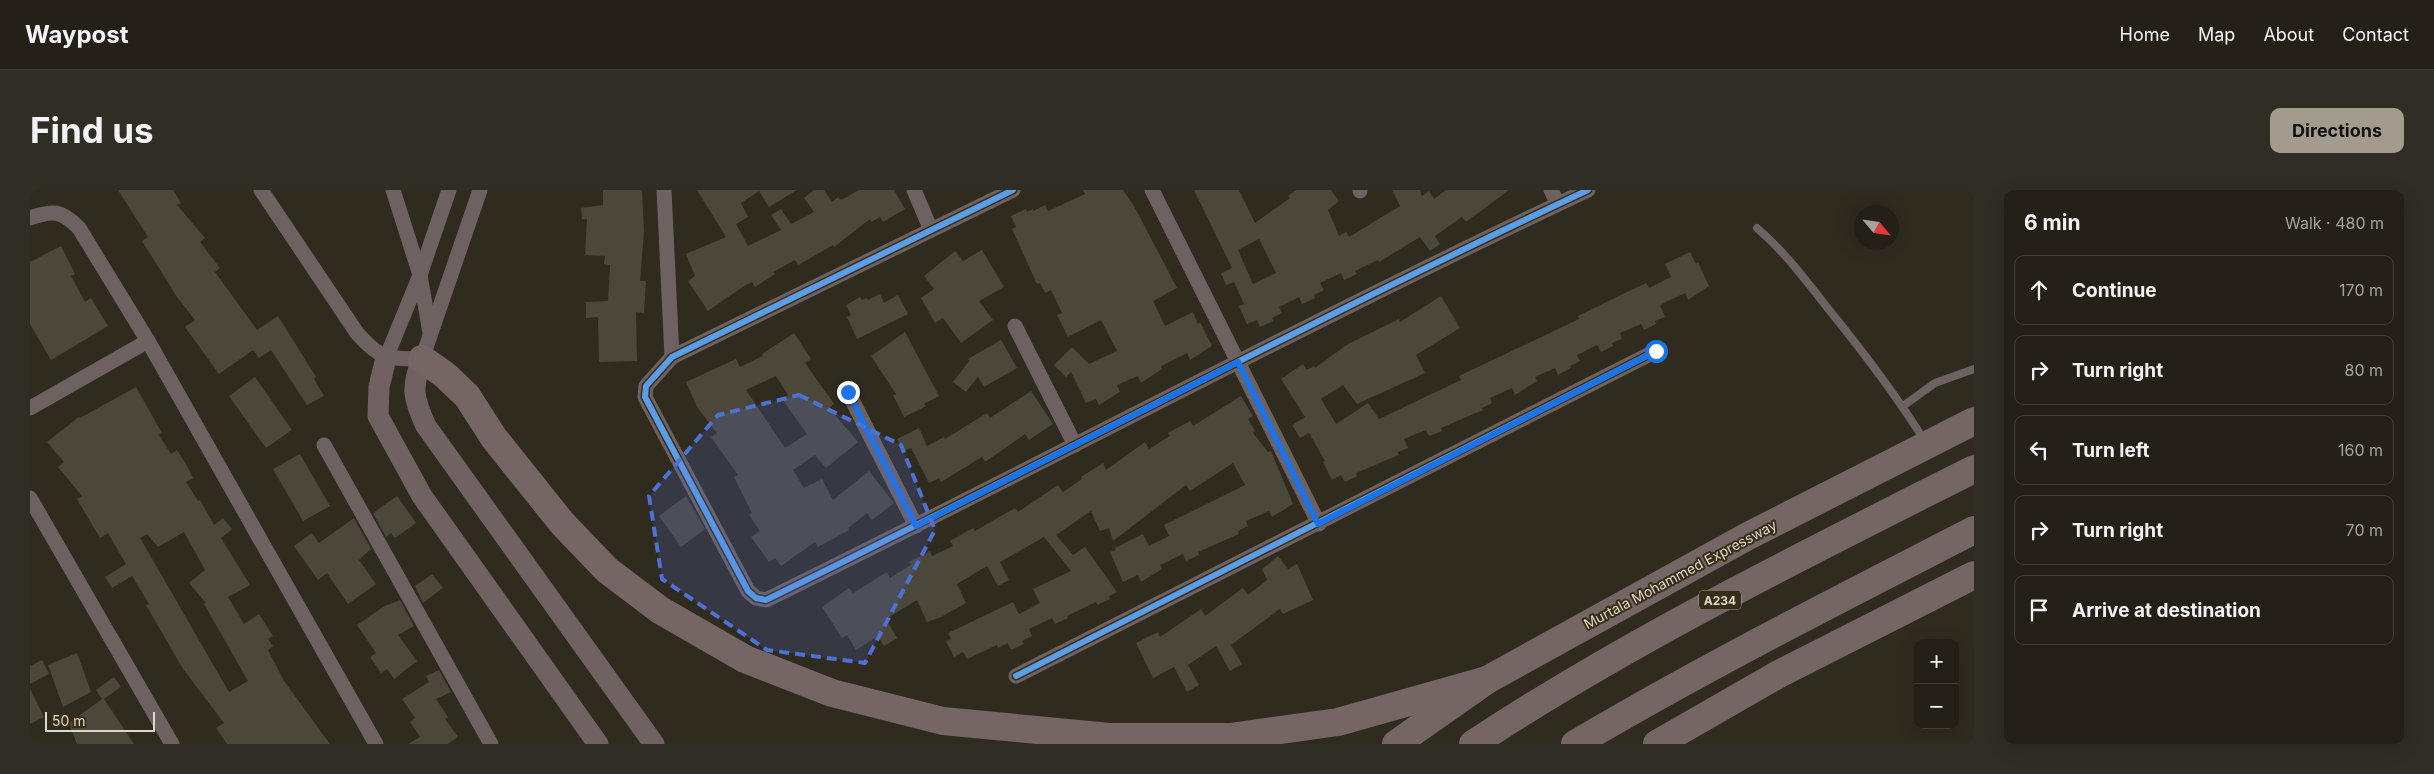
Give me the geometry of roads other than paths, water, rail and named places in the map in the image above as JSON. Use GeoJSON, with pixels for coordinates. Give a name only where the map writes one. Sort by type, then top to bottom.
{"type":"FeatureCollection","features":[{"type":"Feature","properties":{"kind":"highway"},"geometry":{"type":"LineString","coordinates":[[422,359],[445,375],[467,396],[494,438],[562,523],[607,570],[660,610],[745,659],[832,693],[943,721],[1110,737],[1230,737],[1338,722],[1487,680]]}},
{"type":"Feature","properties":{"kind":"highway","name":"Murtala Mohammed Expressway"},"geometry":{"type":"LineString","coordinates":[[1396,744],[1487,680],[1748,536],[1974,421]]}},
{"type":"Feature","properties":{"kind":"highway","name":"A234"},"geometry":{"type":"LineString","coordinates":[[1473,744],[1612,660],[1752,582],[1974,469]]}},
{"type":"Feature","properties":{"kind":"highway"},"geometry":{"type":"LineString","coordinates":[[1575,744],[1656,696],[1770,634],[1974,530]]}},
{"type":"Feature","properties":{"kind":"highway"},"geometry":{"type":"LineString","coordinates":[[1657,744],[1778,674],[1974,575]]}},
{"type":"Feature","properties":{"kind":"main road"},"geometry":{"type":"LineString","coordinates":[[386,358],[379,387],[378,416],[417,488],[598,744]]}},
{"type":"Feature","properties":{"kind":"main road"},"geometry":{"type":"LineString","coordinates":[[422,359],[414,379],[414,401],[426,426],[654,744]]}},
{"type":"Feature","properties":{"kind":"street"},"geometry":{"type":"LineString","coordinates":[[262,190],[357,334],[372,350],[386,358],[422,359],[480,190]]}},
{"type":"Feature","properties":{"kind":"street"},"geometry":{"type":"LineString","coordinates":[[392,190],[420,275],[430,334]]}},
{"type":"Feature","properties":{"kind":"street"},"geometry":{"type":"LineString","coordinates":[[386,358],[420,275],[448,190]]}},
{"type":"Feature","properties":{"kind":"street"},"geometry":{"type":"LineString","coordinates":[[664,190],[672,357]]}},
{"type":"Feature","properties":{"kind":"street"},"geometry":{"type":"LineString","coordinates":[[914,190],[931,230]]}},
{"type":"Feature","properties":{"kind":"street"},"geometry":{"type":"LineString","coordinates":[[1013,190],[672,357],[656,372],[646,386],[645,397],[748,591],[756,598],[766,600],[1075,446],[1238,362],[1588,190]]}},
{"type":"Feature","properties":{"kind":"street"},"geometry":{"type":"LineString","coordinates":[[1152,190],[1318,524]]}},
{"type":"Feature","properties":{"kind":"street"},"geometry":{"type":"LineString","coordinates":[[1551,190],[1558,204]]}},
{"type":"Feature","properties":{"kind":"street"},"geometry":{"type":"LineString","coordinates":[[30,218],[54,212],[67,216],[79,228],[148,341],[376,744]]}},
{"type":"Feature","properties":{"kind":"street"},"geometry":{"type":"LineString","coordinates":[[1015,326],[1075,446]]}},
{"type":"Feature","properties":{"kind":"street"},"geometry":{"type":"LineString","coordinates":[[30,408],[148,341]]}},
{"type":"Feature","properties":{"kind":"street"},"geometry":{"type":"LineString","coordinates":[[1016,676],[1656,351]]}},
{"type":"Feature","properties":{"kind":"street"},"geometry":{"type":"LineString","coordinates":[[848,392],[916,526]]}},
{"type":"Feature","properties":{"kind":"street"},"geometry":{"type":"LineString","coordinates":[[324,445],[491,744]]}},
{"type":"Feature","properties":{"kind":"street"},"geometry":{"type":"LineString","coordinates":[[30,498],[172,744]]}},
{"type":"Feature","properties":{"kind":"lane"},"geometry":{"type":"LineString","coordinates":[[1757,228],[1781,248],[1869,359],[1903,406],[1927,445]]}},
{"type":"Feature","properties":{"kind":"lane"},"geometry":{"type":"LineString","coordinates":[[1903,406],[1935,383],[1974,369]]}}]}
